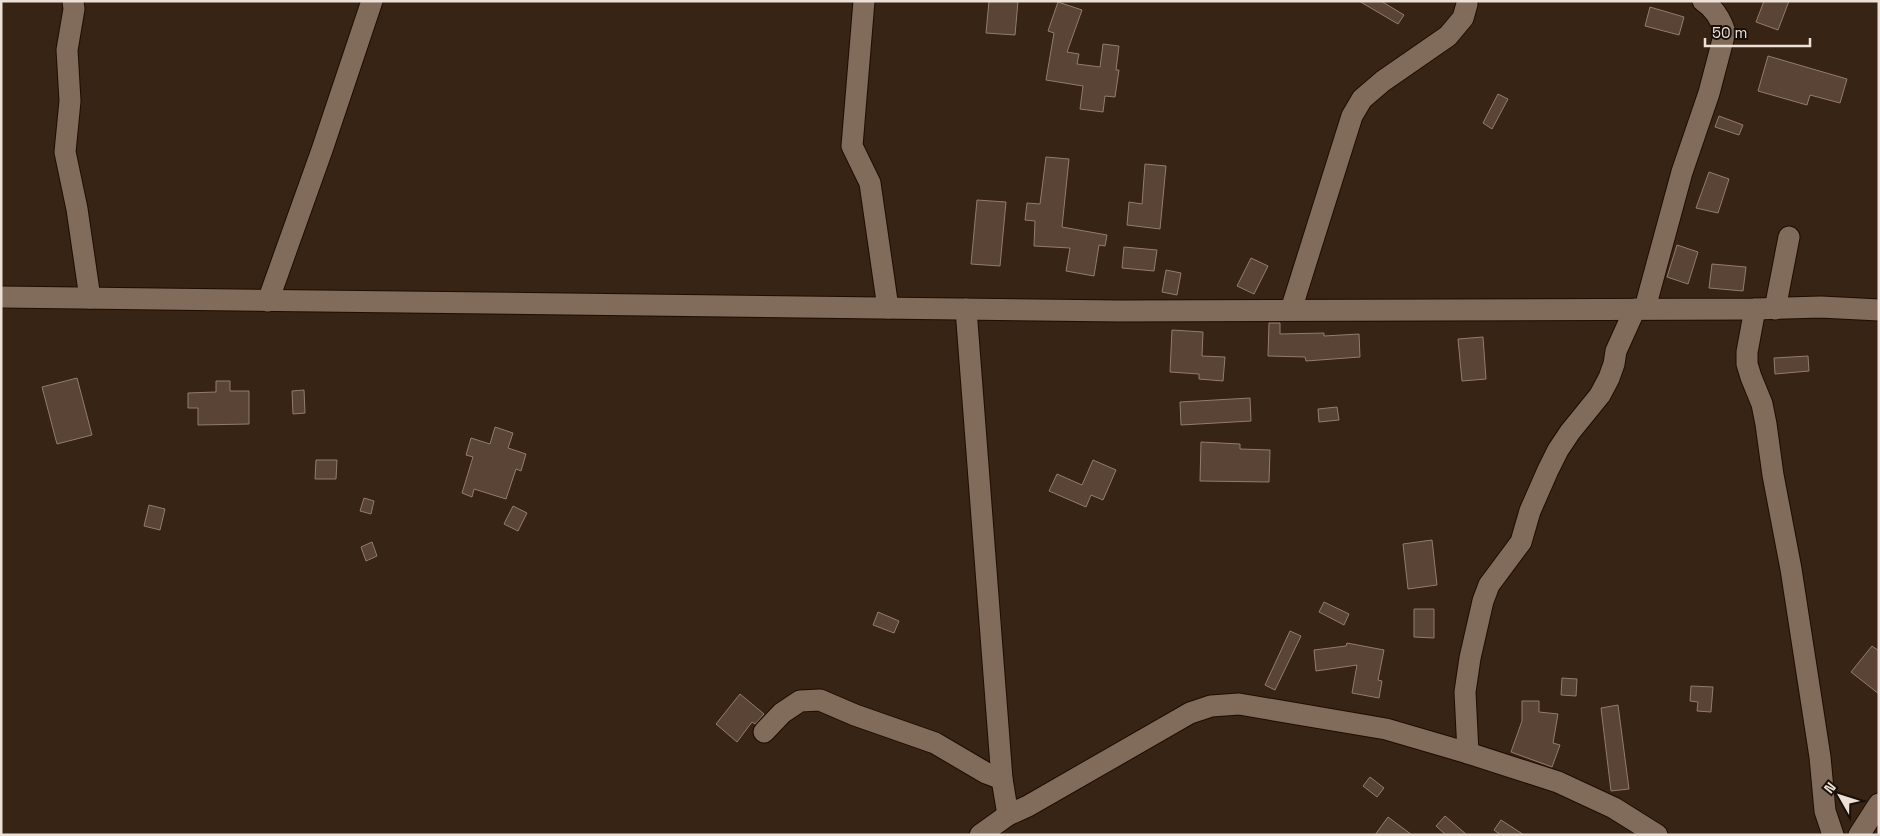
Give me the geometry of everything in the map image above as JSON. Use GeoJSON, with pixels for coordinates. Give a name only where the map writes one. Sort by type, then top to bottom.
{"type":"FeatureCollection","features":[{"type":"Feature","properties":{"kind":"street"},"geometry":{"type":"LineString","coordinates":[[72,1],[73,14],[67,50],[70,101],[65,152],[77,209],[90,298]]}},
{"type":"Feature","properties":{"kind":"street"},"geometry":{"type":"LineString","coordinates":[[268,301],[322,150],[372,1]]}},
{"type":"Feature","properties":{"kind":"street"},"geometry":{"type":"LineString","coordinates":[[864,1],[852,146],[870,183],[888,308]]}},
{"type":"Feature","properties":{"kind":"street"},"geometry":{"type":"LineString","coordinates":[[1468,753],[1465,692],[1470,658],[1483,601],[1489,585],[1520,542],[1530,511],[1558,450],[1600,395],[1609,378],[1616,350],[1640,309],[1682,172],[1709,93],[1724,32],[1722,23],[1709,5],[1703,1]]}},
{"type":"Feature","properties":{"kind":"street"},"geometry":{"type":"LineString","coordinates":[[1291,310],[1352,116],[1362,99],[1383,81],[1448,36],[1463,18],[1467,4]]}},
{"type":"Feature","properties":{"kind":"street"},"geometry":{"type":"LineString","coordinates":[[1789,237],[1765,309],[1747,352],[1747,364],[1762,404],[1766,424],[1820,757],[1825,811],[1833,835]]}},
{"type":"Feature","properties":{"kind":"street"},"geometry":{"type":"LineString","coordinates":[[1,297],[1119,312],[1765,309],[1822,307],[1879,310]]}},
{"type":"Feature","properties":{"kind":"street"},"geometry":{"type":"LineString","coordinates":[[966,309],[1002,779],[1008,815]]}},
{"type":"Feature","properties":{"kind":"street"},"geometry":{"type":"LineString","coordinates":[[764,732],[782,714],[800,701],[820,700],[855,715],[935,743],[978,769],[1002,779]]}},
{"type":"Feature","properties":{"kind":"street"},"geometry":{"type":"LineString","coordinates":[[980,835],[1008,815],[1028,806],[1179,718],[1211,706],[1239,704],[1298,712],[1386,729],[1468,753],[1558,782],[1614,808],[1657,835]]}},
{"type":"Feature","properties":{"kind":"street"},"geometry":{"type":"LineString","coordinates":[[1859,835],[1879,804]]}},
{"type":"Feature","properties":{"kind":"building"},"geometry":{"type":"Polygon","coordinates":[[[989,1],[1018,1],[1015,35],[986,33],[989,1]]]}},
{"type":"Feature","properties":{"kind":"building"},"geometry":{"type":"Polygon","coordinates":[[[1359,1],[1381,1],[1404,15],[1398,24],[1359,1]]]}},
{"type":"Feature","properties":{"kind":"building"},"geometry":{"type":"Polygon","coordinates":[[[1764,1],[1789,1],[1778,30],[1756,22],[1764,1]]]}},
{"type":"Feature","properties":{"kind":"building"},"geometry":{"type":"Polygon","coordinates":[[[1058,2],[1082,10],[1067,52],[1079,54],[1077,64],[1100,67],[1103,44],[1119,46],[1116,70],[1119,70],[1115,97],[1105,96],[1103,112],[1080,109],[1083,86],[1046,80],[1054,33],[1048,31],[1058,2]]]}},
{"type":"Feature","properties":{"kind":"building"},"geometry":{"type":"Polygon","coordinates":[[[1650,7],[1684,17],[1679,35],[1645,26],[1650,7]]]}},
{"type":"Feature","properties":{"kind":"building"},"geometry":{"type":"Polygon","coordinates":[[[1768,56],[1847,79],[1840,103],[1810,95],[1807,105],[1758,91],[1768,56]]]}},
{"type":"Feature","properties":{"kind":"building"},"geometry":{"type":"Polygon","coordinates":[[[1498,94],[1508,99],[1492,129],[1483,123],[1498,94]]]}},
{"type":"Feature","properties":{"kind":"building"},"geometry":{"type":"Polygon","coordinates":[[[1719,116],[1743,125],[1739,135],[1715,127],[1719,116]]]}},
{"type":"Feature","properties":{"kind":"building"},"geometry":{"type":"Polygon","coordinates":[[[1046,157],[1069,159],[1062,227],[1107,235],[1105,246],[1099,245],[1094,276],[1066,271],[1070,248],[1034,246],[1035,221],[1025,220],[1027,203],[1040,204],[1046,157]]]}},
{"type":"Feature","properties":{"kind":"building"},"geometry":{"type":"Polygon","coordinates":[[[1145,164],[1166,166],[1160,229],[1127,225],[1129,202],[1142,204],[1145,164]]]}},
{"type":"Feature","properties":{"kind":"building"},"geometry":{"type":"Polygon","coordinates":[[[1709,172],[1729,179],[1718,213],[1696,208],[1709,172]]]}},
{"type":"Feature","properties":{"kind":"building"},"geometry":{"type":"Polygon","coordinates":[[[977,200],[1006,202],[1000,266],[971,264],[977,200]]]}},
{"type":"Feature","properties":{"kind":"building"},"geometry":{"type":"Polygon","coordinates":[[[1677,245],[1698,252],[1688,284],[1667,277],[1677,245]]]}},
{"type":"Feature","properties":{"kind":"building"},"geometry":{"type":"Polygon","coordinates":[[[1124,247],[1157,250],[1154,271],[1122,268],[1124,247]]]}},
{"type":"Feature","properties":{"kind":"building"},"geometry":{"type":"Polygon","coordinates":[[[1251,258],[1268,266],[1254,294],[1237,286],[1251,258]]]}},
{"type":"Feature","properties":{"kind":"building"},"geometry":{"type":"Polygon","coordinates":[[[1712,264],[1746,267],[1743,291],[1709,288],[1712,264]]]}},
{"type":"Feature","properties":{"kind":"building"},"geometry":{"type":"Polygon","coordinates":[[[1166,270],[1181,273],[1177,295],[1162,292],[1166,270]]]}},
{"type":"Feature","properties":{"kind":"building"},"geometry":{"type":"Polygon","coordinates":[[[1269,323],[1280,323],[1280,334],[1324,333],[1324,336],[1359,334],[1360,357],[1306,361],[1305,357],[1268,356],[1269,323]]]}},
{"type":"Feature","properties":{"kind":"building"},"geometry":{"type":"Polygon","coordinates":[[[1172,330],[1203,332],[1202,356],[1225,357],[1223,381],[1199,379],[1199,374],[1170,372],[1172,330]]]}},
{"type":"Feature","properties":{"kind":"building"},"geometry":{"type":"Polygon","coordinates":[[[1483,337],[1486,379],[1462,381],[1458,339],[1483,337]]]}},
{"type":"Feature","properties":{"kind":"building"},"geometry":{"type":"Polygon","coordinates":[[[1808,356],[1809,371],[1775,374],[1774,358],[1808,356]]]}},
{"type":"Feature","properties":{"kind":"building"},"geometry":{"type":"Polygon","coordinates":[[[77,378],[92,435],[57,444],[42,387],[77,378]]]}},
{"type":"Feature","properties":{"kind":"building"},"geometry":{"type":"Polygon","coordinates":[[[216,381],[230,381],[230,391],[249,391],[249,424],[198,425],[198,408],[188,408],[188,393],[216,392],[216,381]]]}},
{"type":"Feature","properties":{"kind":"building"},"geometry":{"type":"Polygon","coordinates":[[[304,390],[305,413],[293,414],[292,391],[304,390]]]}},
{"type":"Feature","properties":{"kind":"building"},"geometry":{"type":"Polygon","coordinates":[[[1250,398],[1251,421],[1181,425],[1180,402],[1250,398]]]}},
{"type":"Feature","properties":{"kind":"building"},"geometry":{"type":"Polygon","coordinates":[[[1337,407],[1339,420],[1319,422],[1318,409],[1337,407]]]}},
{"type":"Feature","properties":{"kind":"building"},"geometry":{"type":"Polygon","coordinates":[[[495,427],[513,433],[508,448],[526,454],[521,471],[516,469],[506,499],[474,489],[472,497],[462,493],[473,457],[466,455],[471,438],[490,444],[495,427]]]}},
{"type":"Feature","properties":{"kind":"building"},"geometry":{"type":"Polygon","coordinates":[[[1201,442],[1240,444],[1240,449],[1270,450],[1269,482],[1200,481],[1201,442]]]}},
{"type":"Feature","properties":{"kind":"building"},"geometry":{"type":"Polygon","coordinates":[[[316,460],[337,460],[336,479],[315,479],[316,460]]]}},
{"type":"Feature","properties":{"kind":"building"},"geometry":{"type":"Polygon","coordinates":[[[1093,460],[1116,470],[1103,500],[1091,495],[1086,507],[1049,491],[1057,474],[1082,485],[1093,460]]]}},
{"type":"Feature","properties":{"kind":"building"},"geometry":{"type":"Polygon","coordinates":[[[364,498],[374,501],[371,514],[360,511],[364,498]]]}},
{"type":"Feature","properties":{"kind":"building"},"geometry":{"type":"Polygon","coordinates":[[[149,505],[165,509],[160,530],[144,526],[149,505]]]}},
{"type":"Feature","properties":{"kind":"building"},"geometry":{"type":"Polygon","coordinates":[[[513,506],[527,513],[518,531],[504,524],[513,506]]]}},
{"type":"Feature","properties":{"kind":"building"},"geometry":{"type":"Polygon","coordinates":[[[1432,540],[1437,585],[1408,589],[1403,544],[1432,540]]]}},
{"type":"Feature","properties":{"kind":"building"},"geometry":{"type":"Polygon","coordinates":[[[372,542],[377,556],[366,561],[361,547],[372,542]]]}},
{"type":"Feature","properties":{"kind":"building"},"geometry":{"type":"Polygon","coordinates":[[[1324,602],[1349,614],[1344,625],[1319,612],[1324,602]]]}},
{"type":"Feature","properties":{"kind":"building"},"geometry":{"type":"Polygon","coordinates":[[[1414,609],[1434,609],[1434,638],[1414,637],[1414,609]]]}},
{"type":"Feature","properties":{"kind":"building"},"geometry":{"type":"Polygon","coordinates":[[[878,612],[899,621],[894,633],[873,625],[878,612]]]}},
{"type":"Feature","properties":{"kind":"building"},"geometry":{"type":"Polygon","coordinates":[[[1290,631],[1301,636],[1275,690],[1265,685],[1290,631]]]}},
{"type":"Feature","properties":{"kind":"building"},"geometry":{"type":"Polygon","coordinates":[[[1347,643],[1384,650],[1378,680],[1382,681],[1379,698],[1352,693],[1357,665],[1316,671],[1314,650],[1346,646],[1347,643]]]}},
{"type":"Feature","properties":{"kind":"building"},"geometry":{"type":"Polygon","coordinates":[[[1872,646],[1879,651],[1879,694],[1851,672],[1872,646]]]}},
{"type":"Feature","properties":{"kind":"building"},"geometry":{"type":"Polygon","coordinates":[[[1562,678],[1577,679],[1576,696],[1561,695],[1562,678]]]}},
{"type":"Feature","properties":{"kind":"building"},"geometry":{"type":"Polygon","coordinates":[[[1691,686],[1713,687],[1711,712],[1697,711],[1698,702],[1690,701],[1691,686]]]}},
{"type":"Feature","properties":{"kind":"building"},"geometry":{"type":"Polygon","coordinates":[[[740,694],[764,714],[755,724],[752,722],[737,742],[716,724],[740,694]]]}},
{"type":"Feature","properties":{"kind":"building"},"geometry":{"type":"Polygon","coordinates":[[[1522,701],[1539,701],[1539,712],[1558,714],[1553,743],[1560,745],[1552,767],[1511,752],[1522,721],[1522,701]]]}},
{"type":"Feature","properties":{"kind":"building"},"geometry":{"type":"Polygon","coordinates":[[[1618,705],[1629,789],[1611,791],[1601,708],[1618,705]]]}},
{"type":"Feature","properties":{"kind":"building"},"geometry":{"type":"Polygon","coordinates":[[[1370,777],[1384,788],[1377,797],[1363,786],[1370,777]]]}},
{"type":"Feature","properties":{"kind":"building"},"geometry":{"type":"Polygon","coordinates":[[[1445,816],[1467,835],[1446,835],[1436,826],[1445,816]]]}},
{"type":"Feature","properties":{"kind":"building"},"geometry":{"type":"Polygon","coordinates":[[[1388,817],[1412,835],[1375,835],[1388,817]]]}},
{"type":"Feature","properties":{"kind":"building"},"geometry":{"type":"Polygon","coordinates":[[[1501,820],[1524,835],[1501,835],[1494,830],[1501,820]]]}}]}
